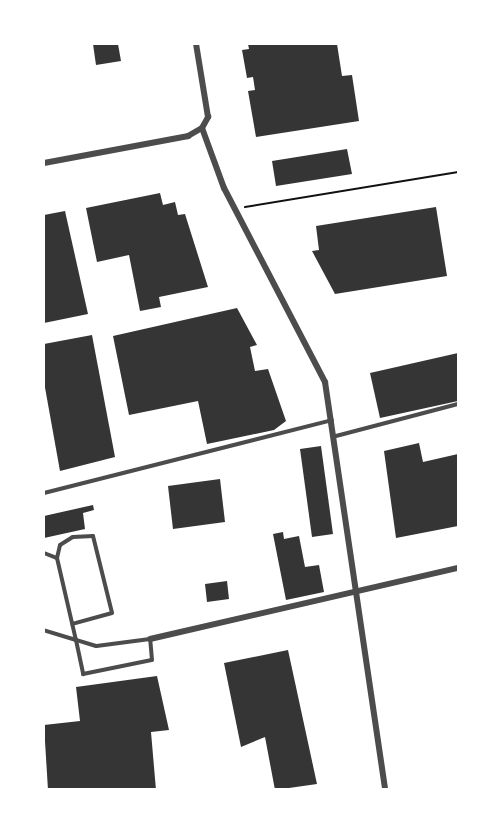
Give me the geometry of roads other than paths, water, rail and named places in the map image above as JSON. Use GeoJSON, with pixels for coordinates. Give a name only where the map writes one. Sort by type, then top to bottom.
{"type":"FeatureCollection","features":[{"type":"Feature","properties":{"kind":"street"},"geometry":{"type":"LineString","coordinates":[[44,163],[188,136],[202,128],[208,117],[196,44]]}},
{"type":"Feature","properties":{"kind":"street"},"geometry":{"type":"LineString","coordinates":[[202,128],[234,209],[315,357],[333,419],[385,789]]}},
{"type":"Feature","properties":{"kind":"street"},"geometry":{"type":"LineString","coordinates":[[150,639],[459,568]]}},
{"type":"Feature","properties":{"kind":"lane"},"geometry":{"type":"LineString","coordinates":[[336,436],[459,404]]}},
{"type":"Feature","properties":{"kind":"lane"},"geometry":{"type":"LineString","coordinates":[[44,493],[333,419]]}},
{"type":"Feature","properties":{"kind":"lane"},"geometry":{"type":"LineString","coordinates":[[44,630],[76,640],[96,646],[150,639],[152,660],[83,674],[76,640],[72,624],[57,558],[60,545],[73,537],[93,536],[112,613],[72,624]]}},
{"type":"Feature","properties":{"kind":"lane"},"geometry":{"type":"LineString","coordinates":[[44,553],[57,558]]}}]}
